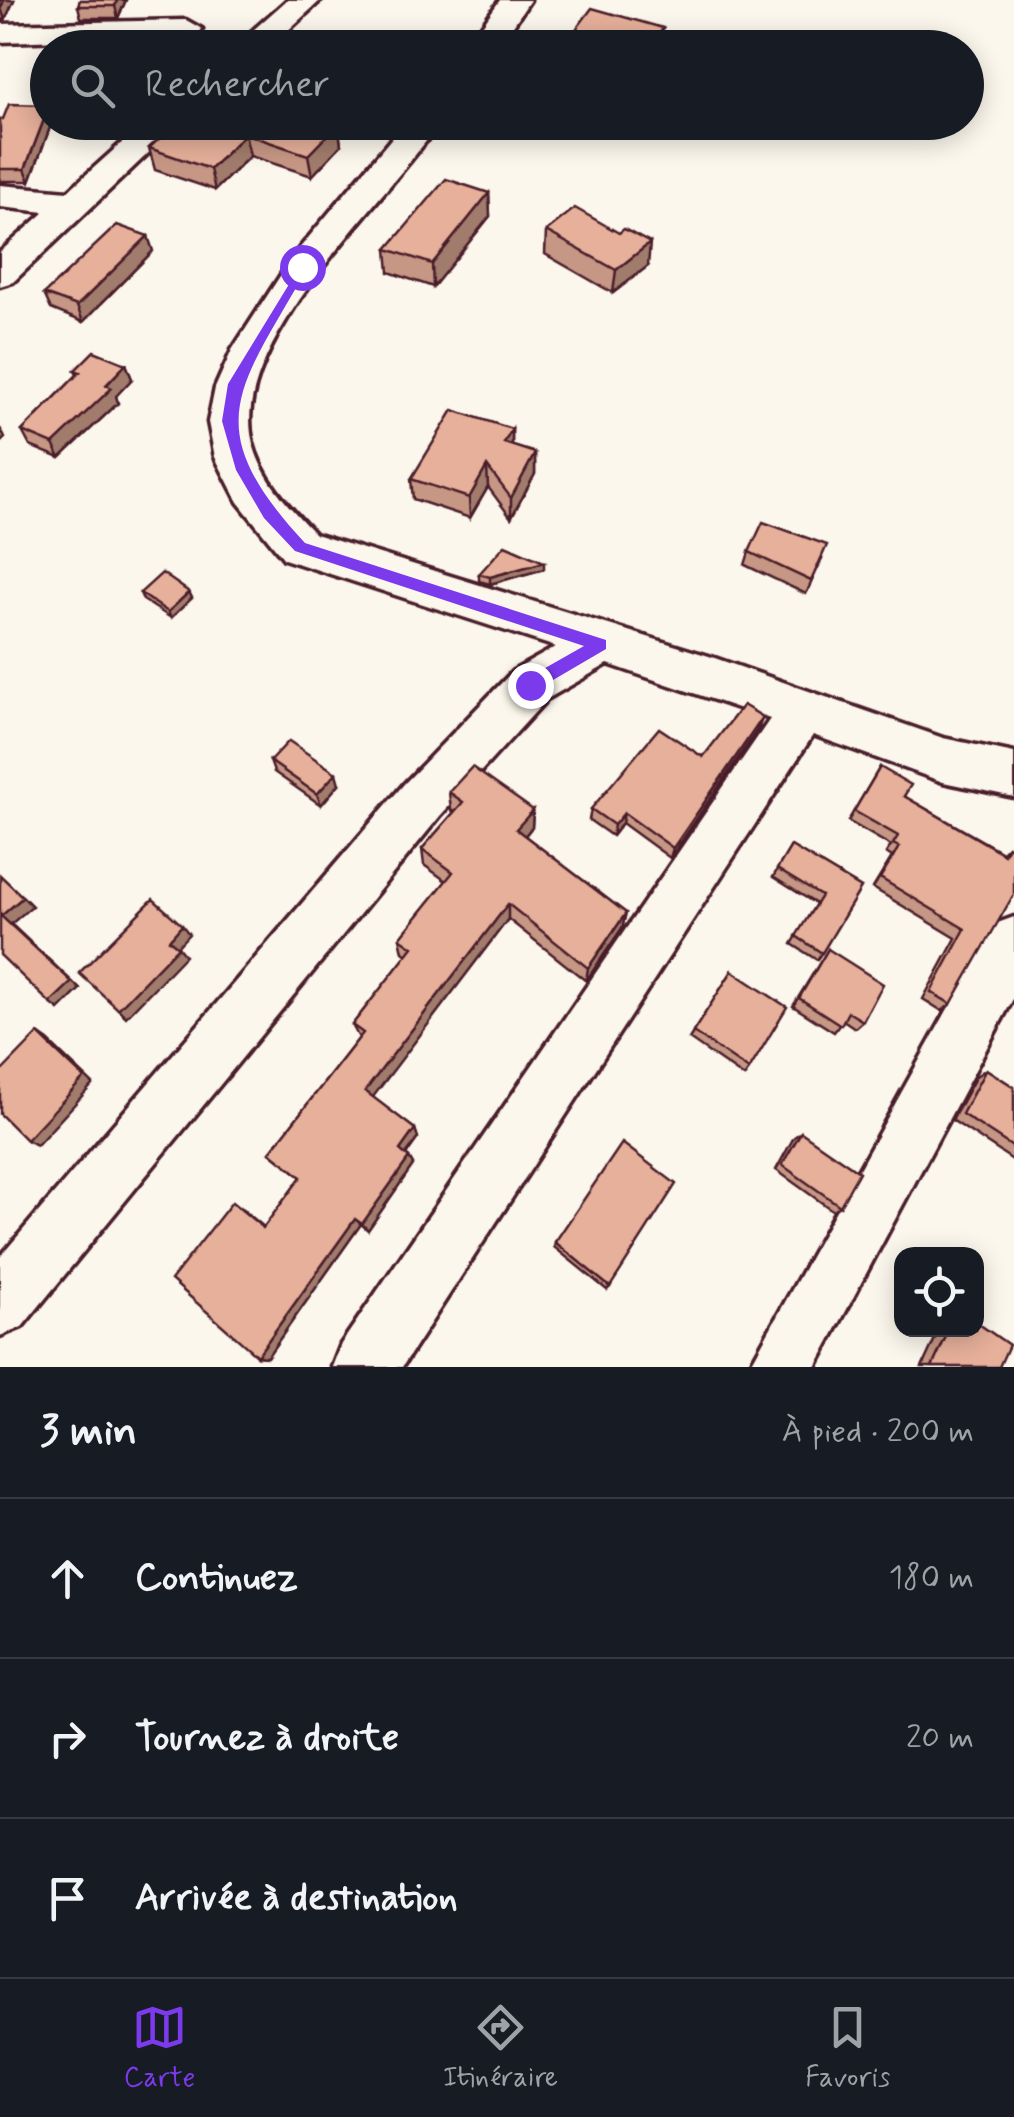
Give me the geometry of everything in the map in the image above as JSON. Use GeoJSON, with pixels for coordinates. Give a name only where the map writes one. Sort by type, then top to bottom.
{"type":"FeatureCollection","features":[{"type":"Feature","properties":{"kind":"street"},"geometry":{"type":"LineString","coordinates":[[270,30],[306,0]]}},
{"type":"Feature","properties":{"kind":"street"},"geometry":{"type":"LineString","coordinates":[[494,30],[515,0]]}},
{"type":"Feature","properties":{"kind":"street"},"geometry":{"type":"LineString","coordinates":[[71,30],[190,25]]}},
{"type":"Feature","properties":{"kind":"street"},"geometry":{"type":"LineString","coordinates":[[0,33],[30,32]]}},
{"type":"Feature","properties":{"kind":"street"},"geometry":{"type":"LineString","coordinates":[[0,273],[145,140]]}},
{"type":"Feature","properties":{"kind":"street"},"geometry":{"type":"LineString","coordinates":[[409,140],[302,267],[235,384],[229,421],[233,447],[269,514],[300,547],[600,645],[710,676],[943,760],[1014,775]]}},
{"type":"Feature","properties":{"kind":"street"},"geometry":{"type":"LineString","coordinates":[[0,196],[77,203]]}},
{"type":"Feature","properties":{"kind":"street"},"geometry":{"type":"LineString","coordinates":[[0,1305],[422,800],[530,685],[600,645]]}},
{"type":"Feature","properties":{"kind":"street"},"geometry":{"type":"LineString","coordinates":[[364,1367],[802,711]]}},
{"type":"Feature","properties":{"kind":"street"},"geometry":{"type":"LineString","coordinates":[[781,1367],[1014,943]]}},
{"type":"Feature","properties":{"kind":"building"},"geometry":{"type":"Polygon","coordinates":[[[80,0],[117,0],[115,6],[78,6],[80,0]]]}},
{"type":"Feature","properties":{"kind":"building"},"geometry":{"type":"Polygon","coordinates":[[[592,8],[663,28],[662,30],[576,30],[592,8]]]}},
{"type":"Feature","properties":{"kind":"building"},"geometry":{"type":"Polygon","coordinates":[[[9,104],[30,105],[30,140],[36,140],[25,169],[0,169],[3,119],[9,104]]]}},
{"type":"Feature","properties":{"kind":"building"},"geometry":{"type":"Polygon","coordinates":[[[158,140],[239,140],[210,169],[149,148],[158,140]]]}},
{"type":"Feature","properties":{"kind":"building"},"geometry":{"type":"Polygon","coordinates":[[[263,140],[323,140],[308,155],[263,140]]]}},
{"type":"Feature","properties":{"kind":"building"},"geometry":{"type":"Polygon","coordinates":[[[446,179],[489,193],[432,264],[387,249],[446,179]]]}},
{"type":"Feature","properties":{"kind":"building"},"geometry":{"type":"Polygon","coordinates":[[[575,208],[619,233],[624,229],[650,243],[616,270],[546,231],[575,208]]]}},
{"type":"Feature","properties":{"kind":"building"},"geometry":{"type":"Polygon","coordinates":[[[117,225],[148,236],[77,306],[44,294],[117,225]]]}},
{"type":"Feature","properties":{"kind":"building"},"geometry":{"type":"Polygon","coordinates":[[[94,351],[126,364],[106,385],[112,388],[53,444],[22,431],[80,372],[75,370],[94,351]]]}},
{"type":"Feature","properties":{"kind":"building"},"geometry":{"type":"Polygon","coordinates":[[[453,410],[512,429],[504,443],[535,453],[511,498],[487,466],[469,498],[411,479],[453,410]]]}},
{"type":"Feature","properties":{"kind":"building"},"geometry":{"type":"Polygon","coordinates":[[[763,522],[827,545],[811,581],[749,552],[763,522]]]}},
{"type":"Feature","properties":{"kind":"building"},"geometry":{"type":"Polygon","coordinates":[[[505,545],[544,562],[490,577],[479,574],[505,545]]]}},
{"type":"Feature","properties":{"kind":"building"},"geometry":{"type":"Polygon","coordinates":[[[162,573],[189,592],[168,612],[140,593],[162,573]]]}},
{"type":"Feature","properties":{"kind":"building"},"geometry":{"type":"Polygon","coordinates":[[[743,705],[763,717],[673,848],[624,813],[614,825],[591,809],[659,728],[703,757],[743,705]]]}},
{"type":"Feature","properties":{"kind":"building"},"geometry":{"type":"Polygon","coordinates":[[[289,741],[336,773],[317,794],[270,761],[289,741]]]}},
{"type":"Feature","properties":{"kind":"building"},"geometry":{"type":"Polygon","coordinates":[[[472,767],[533,810],[516,829],[626,913],[588,968],[508,904],[365,1091],[415,1129],[400,1150],[409,1158],[362,1224],[355,1219],[257,1356],[171,1280],[232,1202],[263,1228],[301,1177],[270,1152],[363,1033],[352,1025],[413,947],[400,938],[453,872],[422,849],[463,802],[449,792],[472,767]]]}},
{"type":"Feature","properties":{"kind":"building"},"geometry":{"type":"Polygon","coordinates":[[[880,767],[911,785],[904,796],[1004,854],[1008,846],[1014,850],[1014,894],[951,1004],[931,992],[965,929],[880,878],[899,847],[893,844],[898,836],[854,811],[880,767]]]}},
{"type":"Feature","properties":{"kind":"building"},"geometry":{"type":"Polygon","coordinates":[[[791,846],[861,888],[822,953],[796,936],[821,896],[777,869],[791,846]]]}},
{"type":"Feature","properties":{"kind":"building"},"geometry":{"type":"Polygon","coordinates":[[[0,875],[23,897],[1,916],[72,982],[50,1003],[0,955],[0,875]]]}},
{"type":"Feature","properties":{"kind":"building"},"geometry":{"type":"Polygon","coordinates":[[[153,899],[182,925],[169,940],[178,947],[118,1009],[79,973],[153,899]]]}},
{"type":"Feature","properties":{"kind":"building"},"geometry":{"type":"Polygon","coordinates":[[[828,949],[883,984],[863,1021],[848,1012],[841,1025],[799,998],[828,949]]]}},
{"type":"Feature","properties":{"kind":"building"},"geometry":{"type":"Polygon","coordinates":[[[732,971],[787,1007],[749,1070],[693,1032],[732,971]]]}},
{"type":"Feature","properties":{"kind":"building"},"geometry":{"type":"Polygon","coordinates":[[[38,1034],[84,1078],[26,1140],[0,1114],[0,1073],[38,1034]]]}},
{"type":"Feature","properties":{"kind":"building"},"geometry":{"type":"Polygon","coordinates":[[[986,1069],[1014,1087],[1014,1148],[962,1114],[986,1069]]]}},
{"type":"Feature","properties":{"kind":"building"},"geometry":{"type":"Polygon","coordinates":[[[801,1132],[859,1172],[840,1206],[782,1165],[801,1132]]]}},
{"type":"Feature","properties":{"kind":"building"},"geometry":{"type":"Polygon","coordinates":[[[622,1143],[676,1184],[610,1287],[555,1242],[622,1143]]]}},
{"type":"Feature","properties":{"kind":"building"},"geometry":{"type":"Polygon","coordinates":[[[984,1328],[1009,1345],[999,1367],[932,1367],[946,1337],[984,1337],[984,1328]]]}},
{"type":"Feature","properties":{"kind":"route"},"geometry":{"type":"LineString","coordinates":[[302,267],[235,384],[229,421],[233,447],[242,466],[269,514],[300,547],[600,645],[530,685]]}}]}
